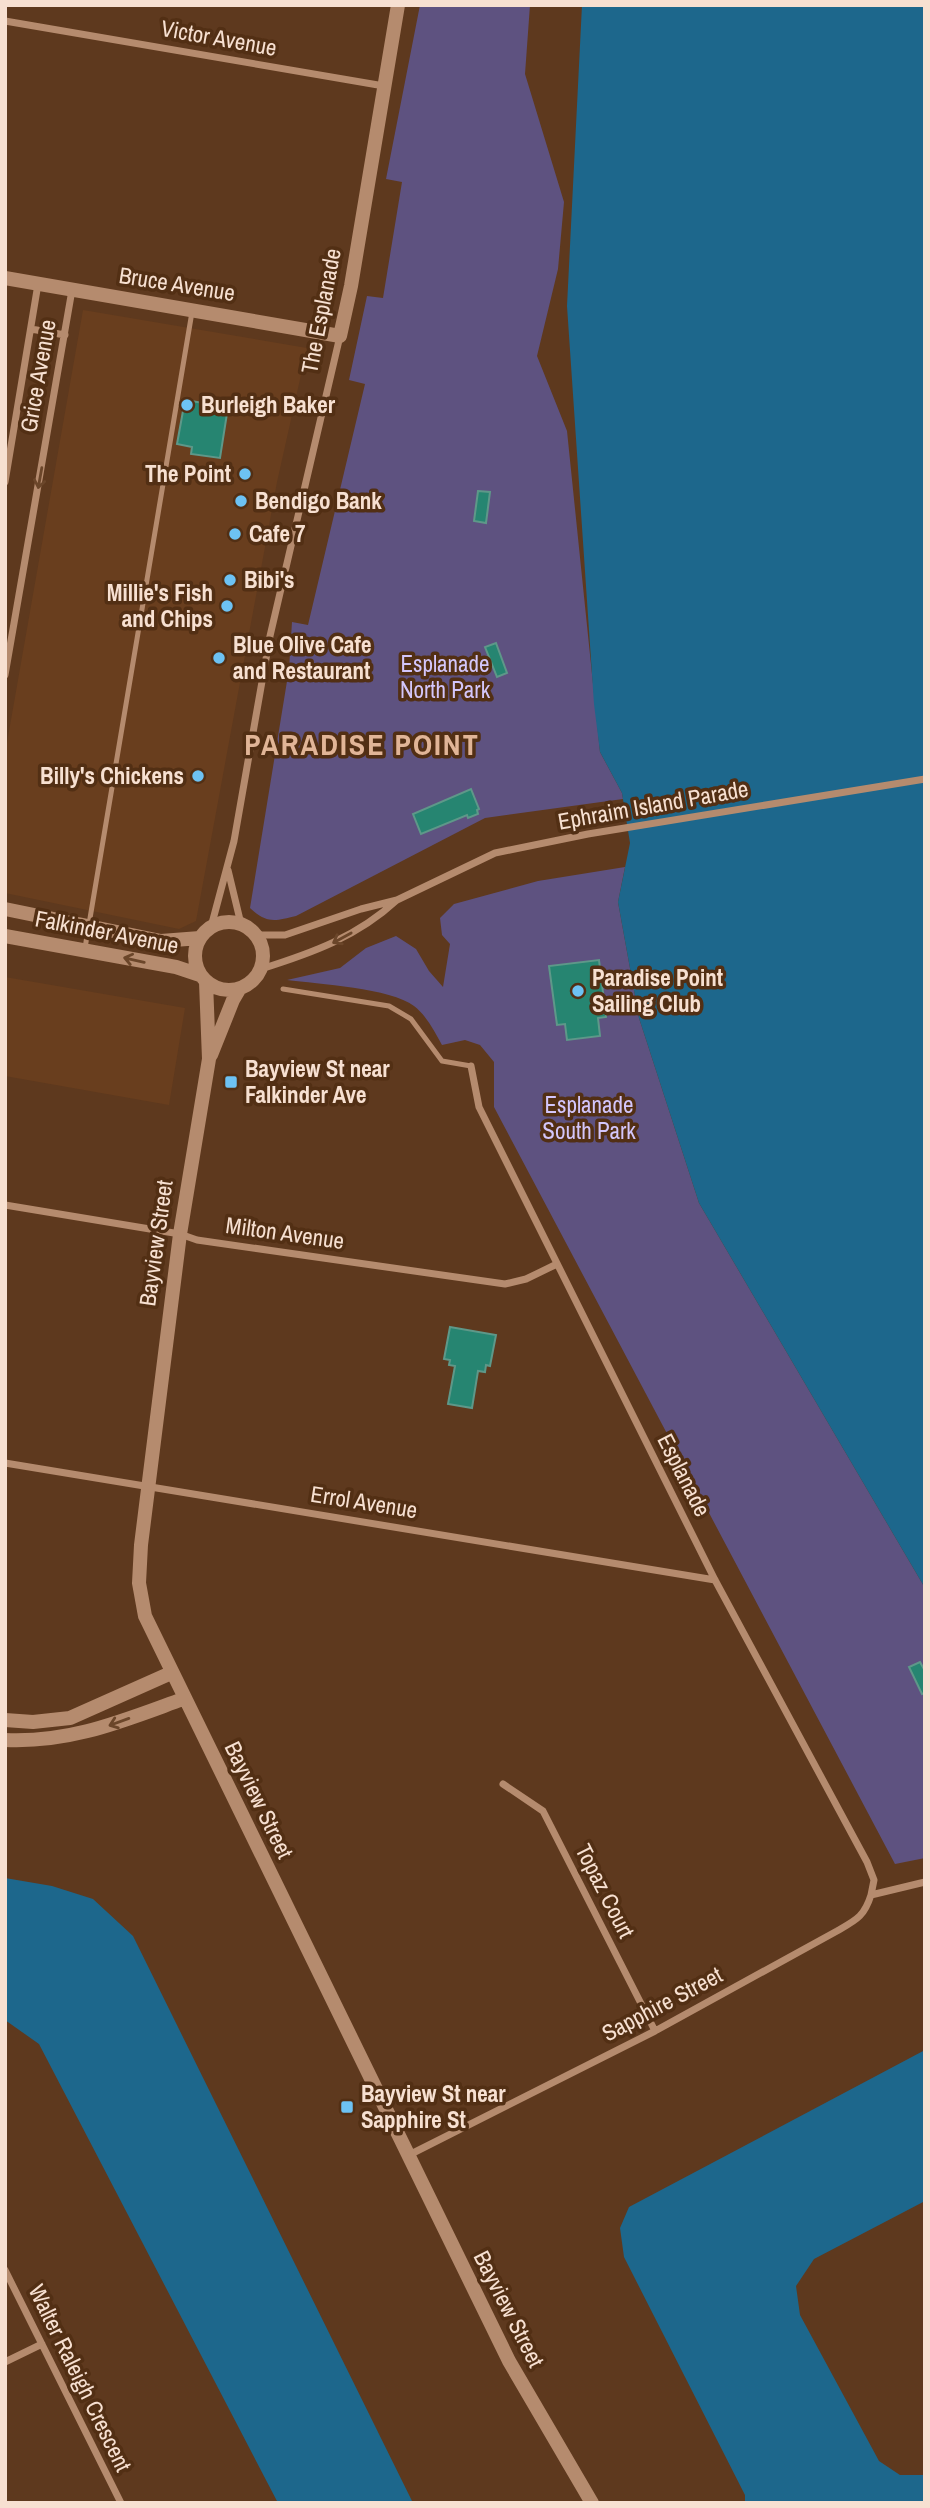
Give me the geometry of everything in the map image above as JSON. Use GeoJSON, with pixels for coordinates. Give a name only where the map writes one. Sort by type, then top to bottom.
{"type":"FeatureCollection","features":[{"type":"Feature","properties":{"kind":"street","name":"The Esplanade"},"geometry":{"type":"LineString","coordinates":[[211,927],[228,869],[270,636],[351,286],[398,5]]}},
{"type":"Feature","properties":{"kind":"street","name":"Victor Avenue"},"geometry":{"type":"LineString","coordinates":[[5,21],[384,86]]}},
{"type":"Feature","properties":{"kind":"street","name":"Bruce Avenue"},"geometry":{"type":"LineString","coordinates":[[5,278],[340,336]]}},
{"type":"Feature","properties":{"kind":"street","name":"Grice Avenue"},"geometry":{"type":"LineString","coordinates":[[5,482],[38,284]]}},
{"type":"Feature","properties":{"kind":"street","name":"Grice Avenue"},"geometry":{"type":"LineString","coordinates":[[5,675],[72,290]]}},
{"type":"Feature","properties":{"kind":"street"},"geometry":{"type":"LineString","coordinates":[[31,329],[65,335]]}},
{"type":"Feature","properties":{"kind":"street","name":"Ephraim Island Parade"},"geometry":{"type":"LineString","coordinates":[[256,935],[285,935],[361,909],[397,900],[495,853],[588,834],[925,779]]}},
{"type":"Feature","properties":{"kind":"street","name":"The Esplanade"},"geometry":{"type":"LineString","coordinates":[[228,869],[241,924]]}},
{"type":"Feature","properties":{"kind":"street","name":"Ephraim Island Parade"},"geometry":{"type":"LineString","coordinates":[[261,969],[320,950],[377,918],[397,900]]}},
{"type":"Feature","properties":{"kind":"street","name":"Falkinder Avenue"},"geometry":{"type":"LineString","coordinates":[[5,909],[161,941],[200,938]]}},
{"type":"Feature","properties":{"kind":"street"},"geometry":{"type":"LineString","coordinates":[[231,922],[241,924],[256,935],[264,957],[255,979],[240,988],[225,990],[203,978],[195,958],[200,938],[211,927],[231,922]]}},
{"type":"Feature","properties":{"kind":"street","name":"Falkinder Avenue"},"geometry":{"type":"LineString","coordinates":[[5,936],[176,967],[203,978]]}},
{"type":"Feature","properties":{"kind":"street","name":"Bayview Street"},"geometry":{"type":"LineString","coordinates":[[203,978],[209,1059]]}},
{"type":"Feature","properties":{"kind":"street","name":"Bayview Street"},"geometry":{"type":"LineString","coordinates":[[240,988],[209,1059],[180,1234],[141,1545],[141,1597],[149,1626],[183,1699],[509,2361],[592,2503]]}},
{"type":"Feature","properties":{"kind":"street","name":"Esplanade"},"geometry":{"type":"LineString","coordinates":[[471,1066],[479,1107],[715,1580],[867,1863],[874,1880],[871,1895]]}},
{"type":"Feature","properties":{"kind":"street","name":"Milton Avenue"},"geometry":{"type":"LineString","coordinates":[[5,1205],[180,1234],[197,1240],[505,1284],[526,1279],[556,1264]]}},
{"type":"Feature","properties":{"kind":"street","name":"Errol Avenue"},"geometry":{"type":"LineString","coordinates":[[5,1463],[715,1580]]}},
{"type":"Feature","properties":{"kind":"street"},"geometry":{"type":"LineString","coordinates":[[5,1720],[33,1722],[70,1718],[171,1673]]}},
{"type":"Feature","properties":{"kind":"street"},"geometry":{"type":"LineString","coordinates":[[5,1740],[44,1740],[85,1733],[183,1699]]}},
{"type":"Feature","properties":{"kind":"street","name":"Topaz Court"},"geometry":{"type":"LineString","coordinates":[[503,1784],[543,1811],[655,2031]]}},
{"type":"Feature","properties":{"kind":"street"},"geometry":{"type":"LineString","coordinates":[[871,1895],[925,1882]]}},
{"type":"Feature","properties":{"kind":"street","name":"Sapphire Street"},"geometry":{"type":"LineString","coordinates":[[407,2156],[655,2031],[860,1917],[867,1908],[871,1895]]}},
{"type":"Feature","properties":{"kind":"street","name":"Walter Raleigh Crescent"},"geometry":{"type":"LineString","coordinates":[[5,2270],[121,2503]]}},
{"type":"Feature","properties":{"kind":"street"},"geometry":{"type":"LineString","coordinates":[[5,2362],[42,2344]]}},
{"type":"Feature","properties":{"kind":"lane"},"geometry":{"type":"LineString","coordinates":[[85,950],[192,309]]}},
{"type":"Feature","properties":{"kind":"lane"},"geometry":{"type":"LineString","coordinates":[[283,989],[389,1006],[411,1020],[442,1061],[471,1066]]}},
{"type":"Feature","properties":{"kind":"shaded area"},"geometry":{"type":"Polygon","coordinates":[[[83,310],[307,348],[277,482],[196,921],[179,929],[5,893],[5,754],[83,310]]]}},
{"type":"Feature","properties":{"kind":"shaded area"},"geometry":{"type":"Polygon","coordinates":[[[5,977],[185,1008],[169,1105],[5,1076],[5,977]]]}},
{"type":"Feature","properties":{"kind":"green space","name":"Esplanade North Park"},"geometry":{"type":"Polygon","coordinates":[[[420,5],[530,5],[525,74],[564,202],[558,269],[537,356],[567,431],[600,752],[623,799],[485,818],[296,916],[272,920],[261,917],[250,908],[289,669],[292,622],[308,625],[365,384],[349,380],[367,296],[383,298],[402,182],[386,179],[420,5]]]}},
{"type":"Feature","properties":{"kind":"green space","name":"Esplanade South Park"},"geometry":{"type":"Polygon","coordinates":[[[625,867],[618,902],[639,1018],[699,1203],[925,1588],[925,1858],[895,1864],[494,1107],[494,1062],[480,1045],[465,1040],[442,1045],[422,1014],[403,1000],[372,991],[287,980],[340,968],[366,948],[396,936],[416,949],[429,971],[443,987],[450,944],[442,935],[440,918],[454,904],[538,881],[625,867]]]}},
{"type":"Feature","properties":{"kind":"water"},"geometry":{"type":"Polygon","coordinates":[[[582,5],[925,5],[925,1588],[699,1203],[639,1018],[618,902],[630,843],[622,793],[600,752],[594,704],[567,306],[582,5]]]}},
{"type":"Feature","properties":{"kind":"water"},"geometry":{"type":"Polygon","coordinates":[[[5,1878],[52,1886],[93,1899],[133,1936],[413,2503],[278,2503],[39,2044],[5,2020],[5,1878]]]}},
{"type":"Feature","properties":{"kind":"water"},"geometry":{"type":"Polygon","coordinates":[[[925,2050],[925,2201],[814,2259],[796,2286],[800,2315],[879,2461],[900,2475],[925,2475],[925,2503],[745,2503],[745,2495],[624,2257],[620,2228],[629,2207],[925,2050]]]}},
{"type":"Feature","properties":{"kind":"building"},"geometry":{"type":"Polygon","coordinates":[[[185,400],[228,407],[220,458],[191,454],[192,447],[177,444],[185,400]]]}},
{"type":"Feature","properties":{"kind":"building"},"geometry":{"type":"Polygon","coordinates":[[[478,491],[490,492],[486,523],[474,521],[478,491]]]}},
{"type":"Feature","properties":{"kind":"building"},"geometry":{"type":"Polygon","coordinates":[[[496,643],[507,673],[497,677],[485,647],[496,643]]]}},
{"type":"Feature","properties":{"kind":"building"},"geometry":{"type":"Polygon","coordinates":[[[471,789],[479,809],[478,814],[468,818],[467,815],[421,834],[413,814],[471,789]]]}},
{"type":"Feature","properties":{"kind":"building","name":"Paradise Point Sailing Club"},"geometry":{"type":"Polygon","coordinates":[[[599,960],[606,1017],[598,1018],[600,1036],[567,1040],[565,1024],[557,1025],[549,966],[599,960]]]}},
{"type":"Feature","properties":{"kind":"building"},"geometry":{"type":"Polygon","coordinates":[[[450,1327],[496,1335],[490,1366],[486,1365],[485,1372],[478,1371],[472,1408],[448,1404],[455,1366],[449,1365],[450,1360],[444,1359],[450,1327]]]}},
{"type":"Feature","properties":{"kind":"building"},"geometry":{"type":"Polygon","coordinates":[[[920,1662],[925,1671],[925,1693],[922,1694],[909,1667],[920,1662]]]}},
{"type":"Feature","properties":{"kind":"place","name":"Burleigh Baker"},"geometry":{"type":"Point","coordinates":[187,405]}},
{"type":"Feature","properties":{"kind":"place","name":"The Point"},"geometry":{"type":"Point","coordinates":[245,474]}},
{"type":"Feature","properties":{"kind":"place","name":"Bendigo Bank"},"geometry":{"type":"Point","coordinates":[241,501]}},
{"type":"Feature","properties":{"kind":"place","name":"Cafe 7"},"geometry":{"type":"Point","coordinates":[235,534]}},
{"type":"Feature","properties":{"kind":"place","name":"Bibi's"},"geometry":{"type":"Point","coordinates":[230,580]}},
{"type":"Feature","properties":{"kind":"place","name":"Millie's Fish and Chips"},"geometry":{"type":"Point","coordinates":[227,606]}},
{"type":"Feature","properties":{"kind":"place","name":"Blue Olive Cafe and Restaurant"},"geometry":{"type":"Point","coordinates":[219,658]}},
{"type":"Feature","properties":{"kind":"place","name":"Billy's Chickens"},"geometry":{"type":"Point","coordinates":[198,776]}},
{"type":"Feature","properties":{"kind":"place","name":"Paradise Point Sailing Club"},"geometry":{"type":"Point","coordinates":[578,991]}},
{"type":"Feature","properties":{"kind":"place","name":"Bayview St near Falkinder Ave"},"geometry":{"type":"Point","coordinates":[231,1082]}},
{"type":"Feature","properties":{"kind":"place","name":"Bayview St near Sapphire St"},"geometry":{"type":"Point","coordinates":[347,2107]}},
{"type":"Feature","properties":{"kind":"district","name":"PARADISE POINT"},"geometry":{"type":"Point","coordinates":[362,745]}}]}
